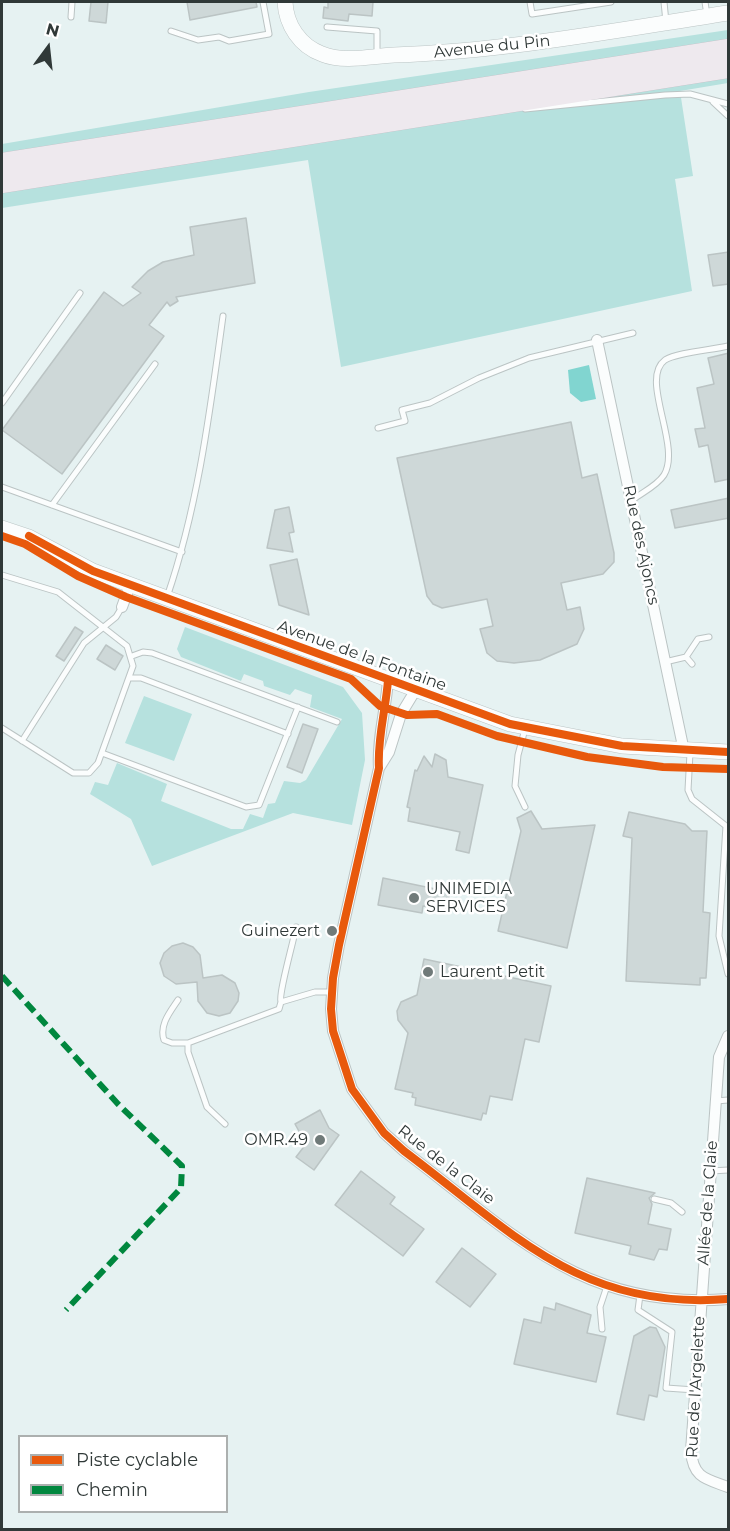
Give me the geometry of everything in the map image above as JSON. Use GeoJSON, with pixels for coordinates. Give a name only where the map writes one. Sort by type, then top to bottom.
{"type":"FeatureCollection","features":[{"type":"Feature","properties":{"kind":"highway"},"geometry":{"type":"LineString","coordinates":[[2,163],[729,49]]}},
{"type":"Feature","properties":{"kind":"highway"},"geometry":{"type":"LineString","coordinates":[[2,183],[145,159],[484,109],[729,68]]}},
{"type":"Feature","properties":{"kind":"street","name":"Avenue du Pin"},"geometry":{"type":"LineString","coordinates":[[285,2],[293,30],[313,50],[339,58],[493,50],[666,23],[707,9],[729,13]]}},
{"type":"Feature","properties":{"kind":"street","name":"Rue des Ajoncs"},"geometry":{"type":"LineString","coordinates":[[597,340],[665,662],[687,751]]}},
{"type":"Feature","properties":{"kind":"street","name":"Avenue de la Fontaine"},"geometry":{"type":"LineString","coordinates":[[2,528],[29,537],[93,571],[166,599],[415,691],[525,728],[613,744],[687,751],[729,752]]}},
{"type":"Feature","properties":{"kind":"street"},"geometry":{"type":"LineString","coordinates":[[122,607],[130,585]]}},
{"type":"Feature","properties":{"kind":"street","name":"Rue de la Claie"},"geometry":{"type":"LineString","coordinates":[[388,680],[378,749],[379,768],[339,945],[332,992],[333,1030],[352,1089],[384,1133],[532,1249],[555,1264],[607,1286],[640,1295],[700,1301],[729,1299]]}},
{"type":"Feature","properties":{"kind":"street","name":"Rue de la Claie"},"geometry":{"type":"LineString","coordinates":[[379,768],[389,752],[401,714],[415,691]]}},
{"type":"Feature","properties":{"kind":"street","name":"Allée de la Claie"},"geometry":{"type":"LineString","coordinates":[[700,1301],[719,1057],[729,1036]]}},
{"type":"Feature","properties":{"kind":"street","name":"Rue de l'Argelette"},"geometry":{"type":"LineString","coordinates":[[700,1301],[692,1467],[701,1477],[729,1487]]}},
{"type":"Feature","properties":{"kind":"lane"},"geometry":{"type":"LineString","coordinates":[[71,17],[72,2]]}},
{"type":"Feature","properties":{"kind":"lane"},"geometry":{"type":"LineString","coordinates":[[171,31],[198,40],[219,37],[229,41],[269,34],[263,2]]}},
{"type":"Feature","properties":{"kind":"lane"},"geometry":{"type":"LineString","coordinates":[[530,2],[531,14],[611,2]]}},
{"type":"Feature","properties":{"kind":"lane"},"geometry":{"type":"LineString","coordinates":[[664,2],[666,23]]}},
{"type":"Feature","properties":{"kind":"lane"},"geometry":{"type":"LineString","coordinates":[[327,27],[377,31],[377,56]]}},
{"type":"Feature","properties":{"kind":"lane"},"geometry":{"type":"LineString","coordinates":[[484,109],[531,109],[690,94],[729,104]]}},
{"type":"Feature","properties":{"kind":"lane"},"geometry":{"type":"LineString","coordinates":[[712,101],[729,116]]}},
{"type":"Feature","properties":{"kind":"lane"},"geometry":{"type":"LineString","coordinates":[[2,403],[80,293]]}},
{"type":"Feature","properties":{"kind":"lane"},"geometry":{"type":"LineString","coordinates":[[166,599],[182,552],[205,439],[223,316]]}},
{"type":"Feature","properties":{"kind":"lane"},"geometry":{"type":"LineString","coordinates":[[378,428],[405,421],[402,410],[430,404],[479,378],[529,358],[633,333]]}},
{"type":"Feature","properties":{"kind":"lane"},"geometry":{"type":"LineString","coordinates":[[631,501],[662,479],[668,465],[668,450],[656,380],[660,366],[671,358],[729,346]]}},
{"type":"Feature","properties":{"kind":"lane"},"geometry":{"type":"LineString","coordinates":[[52,505],[155,364]]}},
{"type":"Feature","properties":{"kind":"lane"},"geometry":{"type":"LineString","coordinates":[[2,487],[182,552]]}},
{"type":"Feature","properties":{"kind":"lane"},"geometry":{"type":"LineString","coordinates":[[2,575],[58,592],[127,646],[132,656],[130,678],[102,753],[94,768],[81,774],[73,773],[2,728]]}},
{"type":"Feature","properties":{"kind":"lane"},"geometry":{"type":"LineString","coordinates":[[22,741],[84,643],[105,627],[122,607]]}},
{"type":"Feature","properties":{"kind":"lane"},"geometry":{"type":"LineString","coordinates":[[665,662],[686,657],[698,639],[709,637]]}},
{"type":"Feature","properties":{"kind":"lane"},"geometry":{"type":"LineString","coordinates":[[132,656],[152,653],[337,722]]}},
{"type":"Feature","properties":{"kind":"lane"},"geometry":{"type":"LineString","coordinates":[[686,657],[692,664]]}},
{"type":"Feature","properties":{"kind":"lane"},"geometry":{"type":"LineString","coordinates":[[130,678],[141,678],[288,734]]}},
{"type":"Feature","properties":{"kind":"lane"},"geometry":{"type":"LineString","coordinates":[[102,753],[252,807],[263,802],[298,707]]}},
{"type":"Feature","properties":{"kind":"lane"},"geometry":{"type":"LineString","coordinates":[[525,728],[518,755],[515,786],[525,807]]}},
{"type":"Feature","properties":{"kind":"lane"},"geometry":{"type":"LineString","coordinates":[[687,751],[688,790],[692,799],[726,826],[719,936],[729,974]]}},
{"type":"Feature","properties":{"kind":"lane"},"geometry":{"type":"LineString","coordinates":[[178,1000],[165,1021],[162,1033],[164,1040],[172,1043],[188,1043],[279,1009],[280,993],[291,957],[296,927]]}},
{"type":"Feature","properties":{"kind":"lane"},"geometry":{"type":"LineString","coordinates":[[281,1002],[315,992],[332,992]]}},
{"type":"Feature","properties":{"kind":"lane"},"geometry":{"type":"LineString","coordinates":[[188,1043],[188,1052],[207,1107],[225,1124]]}},
{"type":"Feature","properties":{"kind":"lane"},"geometry":{"type":"LineString","coordinates":[[716,1101],[729,1100]]}},
{"type":"Feature","properties":{"kind":"lane"},"geometry":{"type":"LineString","coordinates":[[711,1171],[729,1170]]}},
{"type":"Feature","properties":{"kind":"lane"},"geometry":{"type":"LineString","coordinates":[[654,1199],[674,1204],[682,1212]]}},
{"type":"Feature","properties":{"kind":"lane"},"geometry":{"type":"LineString","coordinates":[[602,1329],[600,1306],[607,1286]]}},
{"type":"Feature","properties":{"kind":"lane"},"geometry":{"type":"LineString","coordinates":[[640,1295],[638,1310],[642,1315],[672,1332],[666,1388],[695,1390]]}},
{"type":"Feature","properties":{"kind":"shaded area"},"geometry":{"type":"Polygon","coordinates":[[[728,30],[728,83],[680,91],[693,176],[675,179],[692,291],[341,367],[308,160],[2,208],[2,144],[309,92],[728,30]]]}},
{"type":"Feature","properties":{"kind":"shaded area"},"geometry":{"type":"Polygon","coordinates":[[[185,627],[343,687],[362,713],[365,760],[352,825],[293,813],[152,866],[131,819],[90,794],[95,782],[108,785],[117,763],[167,784],[161,801],[231,829],[243,829],[250,814],[263,818],[268,804],[275,803],[284,781],[300,783],[306,780],[342,719],[310,707],[312,695],[295,689],[290,695],[264,686],[263,681],[244,674],[241,681],[181,657],[177,649],[185,627]]]}},
{"type":"Feature","properties":{"kind":"shaded area"},"geometry":{"type":"Polygon","coordinates":[[[144,696],[192,714],[174,761],[125,743],[144,696]]]}},
{"type":"Feature","properties":{"kind":"water"},"geometry":{"type":"Polygon","coordinates":[[[589,365],[596,399],[581,402],[570,393],[568,370],[589,365]]]}},
{"type":"Feature","properties":{"kind":"building"},"geometry":{"type":"Polygon","coordinates":[[[91,2],[108,2],[106,23],[89,21],[91,2]]]}},
{"type":"Feature","properties":{"kind":"building"},"geometry":{"type":"Polygon","coordinates":[[[187,2],[256,2],[257,7],[190,20],[187,2]]]}},
{"type":"Feature","properties":{"kind":"building"},"geometry":{"type":"Polygon","coordinates":[[[328,2],[373,2],[372,16],[349,14],[348,21],[323,18],[324,7],[328,8],[328,2]]]}},
{"type":"Feature","properties":{"kind":"building"},"geometry":{"type":"Polygon","coordinates":[[[246,218],[255,283],[176,297],[178,301],[170,306],[167,302],[149,325],[164,336],[62,474],[2,430],[104,292],[123,306],[141,293],[132,287],[148,271],[163,262],[194,255],[190,227],[246,218]]]}},
{"type":"Feature","properties":{"kind":"building"},"geometry":{"type":"Polygon","coordinates":[[[729,252],[729,284],[713,286],[708,255],[729,252]]]}},
{"type":"Feature","properties":{"kind":"building"},"geometry":{"type":"Polygon","coordinates":[[[729,353],[729,479],[715,482],[708,445],[699,447],[695,429],[705,428],[697,388],[714,384],[708,358],[729,353]]]}},
{"type":"Feature","properties":{"kind":"building"},"geometry":{"type":"Polygon","coordinates":[[[571,422],[582,478],[597,474],[614,562],[603,574],[561,583],[567,610],[580,607],[584,629],[577,644],[540,660],[514,663],[497,661],[487,653],[480,629],[493,626],[487,599],[442,608],[433,604],[427,596],[397,458],[571,422]]]}},
{"type":"Feature","properties":{"kind":"building"},"geometry":{"type":"Polygon","coordinates":[[[729,498],[729,518],[675,528],[671,510],[729,498]]]}},
{"type":"Feature","properties":{"kind":"building"},"geometry":{"type":"Polygon","coordinates":[[[289,507],[294,532],[289,533],[293,552],[267,548],[275,510],[289,507]]]}},
{"type":"Feature","properties":{"kind":"building"},"geometry":{"type":"Polygon","coordinates":[[[297,559],[309,615],[279,605],[270,565],[297,559]]]}},
{"type":"Feature","properties":{"kind":"building"},"geometry":{"type":"Polygon","coordinates":[[[75,627],[83,632],[64,661],[56,656],[75,627]]]}},
{"type":"Feature","properties":{"kind":"building"},"geometry":{"type":"Polygon","coordinates":[[[106,645],[123,656],[115,670],[97,659],[106,645]]]}},
{"type":"Feature","properties":{"kind":"building"},"geometry":{"type":"Polygon","coordinates":[[[303,724],[318,729],[302,773],[287,767],[303,724]]]}},
{"type":"Feature","properties":{"kind":"building"},"geometry":{"type":"Polygon","coordinates":[[[435,754],[446,760],[448,777],[483,785],[469,853],[456,850],[460,832],[408,821],[410,808],[407,807],[415,770],[417,771],[424,756],[432,767],[435,754]]]}},
{"type":"Feature","properties":{"kind":"building"},"geometry":{"type":"Polygon","coordinates":[[[531,811],[542,829],[595,825],[567,948],[498,931],[521,831],[517,818],[531,811]]]}},
{"type":"Feature","properties":{"kind":"building"},"geometry":{"type":"Polygon","coordinates":[[[629,812],[685,824],[692,831],[707,831],[703,912],[710,913],[706,978],[700,978],[700,985],[626,981],[632,838],[623,836],[629,812]]]}},
{"type":"Feature","properties":{"kind":"building","name":"UNIMEDIA SERVICES"},"geometry":{"type":"Polygon","coordinates":[[[383,878],[450,892],[446,911],[423,906],[422,913],[378,905],[383,878]]]}},
{"type":"Feature","properties":{"kind":"building"},"geometry":{"type":"Polygon","coordinates":[[[183,943],[193,947],[200,955],[203,978],[222,975],[235,983],[239,993],[238,1001],[230,1013],[219,1016],[207,1013],[198,1001],[197,982],[176,984],[164,976],[160,963],[164,953],[172,946],[183,943]]]}},
{"type":"Feature","properties":{"kind":"building"},"geometry":{"type":"Polygon","coordinates":[[[424,959],[551,986],[539,1042],[525,1039],[512,1100],[490,1096],[486,1114],[483,1113],[481,1120],[415,1105],[416,1098],[412,1097],[413,1093],[395,1089],[408,1033],[398,1020],[397,1011],[401,1002],[417,995],[424,959]]]}},
{"type":"Feature","properties":{"kind":"building","name":"OMR.49"},"geometry":{"type":"Polygon","coordinates":[[[320,1110],[329,1128],[339,1135],[314,1170],[296,1157],[306,1144],[295,1124],[320,1110]]]}},
{"type":"Feature","properties":{"kind":"building"},"geometry":{"type":"Polygon","coordinates":[[[361,1171],[395,1197],[390,1204],[424,1229],[403,1256],[335,1205],[361,1171]]]}},
{"type":"Feature","properties":{"kind":"building"},"geometry":{"type":"Polygon","coordinates":[[[587,1178],[655,1193],[649,1198],[652,1204],[648,1224],[671,1229],[667,1250],[659,1249],[654,1260],[629,1254],[631,1246],[575,1233],[587,1178]]]}},
{"type":"Feature","properties":{"kind":"building"},"geometry":{"type":"Polygon","coordinates":[[[462,1248],[496,1274],[470,1307],[436,1282],[462,1248]]]}},
{"type":"Feature","properties":{"kind":"building"},"geometry":{"type":"Polygon","coordinates":[[[556,1303],[591,1315],[587,1333],[606,1337],[596,1382],[514,1364],[524,1319],[541,1323],[544,1307],[555,1310],[556,1303]]]}},
{"type":"Feature","properties":{"kind":"building"},"geometry":{"type":"Polygon","coordinates":[[[650,1327],[656,1328],[665,1347],[657,1397],[649,1395],[644,1420],[617,1414],[634,1336],[650,1327]]]}},
{"type":"Feature","properties":{"kind":"marked path"},"geometry":{"type":"LineString","coordinates":[[2,976],[118,1104],[182,1166],[181,1188],[66,1310]]}},
{"type":"Feature","properties":{"kind":"cycle path"},"geometry":{"type":"LineString","coordinates":[[2,536],[25,544],[78,576],[126,597],[351,679],[380,706],[407,715],[437,714],[497,736],[587,757],[663,767],[728,769]]}},
{"type":"Feature","properties":{"kind":"cycle path"},"geometry":{"type":"LineString","coordinates":[[29,536],[93,571],[510,724],[622,746],[728,752]]}},
{"type":"Feature","properties":{"kind":"cycle path"},"geometry":{"type":"LineString","coordinates":[[388,680],[379,746],[379,768],[333,978],[331,1009],[333,1031],[352,1089],[384,1133],[404,1151],[515,1237],[551,1260],[589,1279],[631,1292],[676,1299],[728,1299]]}},
{"type":"Feature","properties":{"kind":"place","name":"UNIMEDIA SERVICES"},"geometry":{"type":"Point","coordinates":[414,898]}},
{"type":"Feature","properties":{"kind":"place","name":"Guinezert"},"geometry":{"type":"Point","coordinates":[332,931]}},
{"type":"Feature","properties":{"kind":"place","name":"Laurent Petit"},"geometry":{"type":"Point","coordinates":[428,972]}},
{"type":"Feature","properties":{"kind":"place","name":"OMR.49"},"geometry":{"type":"Point","coordinates":[320,1140]}}]}
